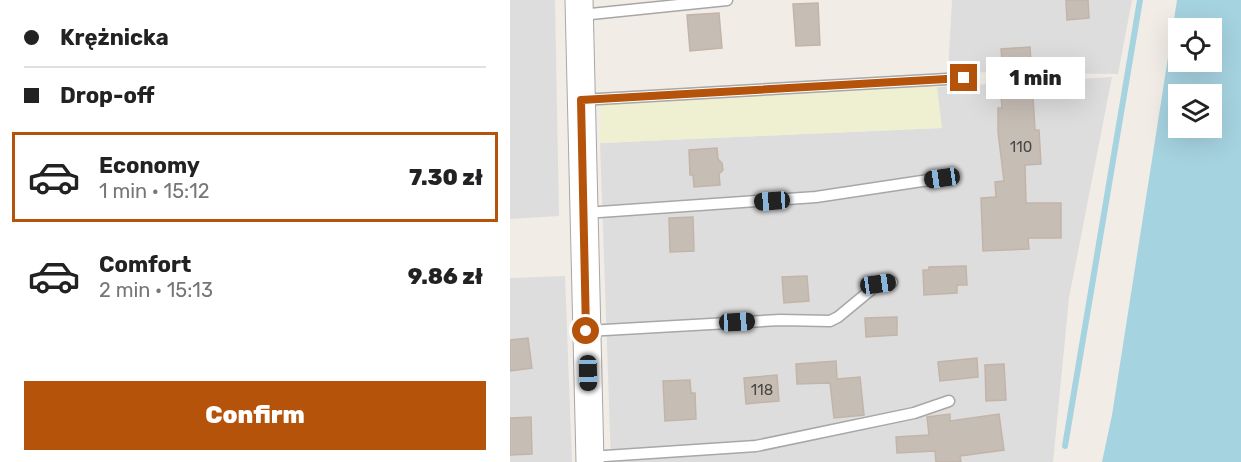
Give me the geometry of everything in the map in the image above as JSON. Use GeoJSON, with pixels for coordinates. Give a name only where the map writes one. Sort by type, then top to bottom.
{"type":"FeatureCollection","features":[{"type":"Feature","properties":{"kind":"street"},"geometry":{"type":"LineString","coordinates":[[579,7],[590,459]]}},
{"type":"Feature","properties":{"kind":"lane"},"geometry":{"type":"LineString","coordinates":[[579,7],[726,0]]}},
{"type":"Feature","properties":{"kind":"lane"},"geometry":{"type":"LineString","coordinates":[[581,100],[964,78]]}},
{"type":"Feature","properties":{"kind":"lane"},"geometry":{"type":"LineString","coordinates":[[584,213],[816,197],[942,178]]}},
{"type":"Feature","properties":{"kind":"lane"},"geometry":{"type":"LineString","coordinates":[[586,331],[780,320],[830,321],[878,284],[892,282]]}},
{"type":"Feature","properties":{"kind":"lane"},"geometry":{"type":"LineString","coordinates":[[590,459],[756,446],[914,413],[949,401]]}},
{"type":"Feature","properties":{"kind":"shaded area"},"geometry":{"type":"Polygon","coordinates":[[[510,0],[555,0],[559,216],[510,219],[510,0]]]}},
{"type":"Feature","properties":{"kind":"shaded area"},"geometry":{"type":"Polygon","coordinates":[[[952,0],[1132,0],[1118,74],[948,72],[952,0]]]}},
{"type":"Feature","properties":{"kind":"shaded area"},"geometry":{"type":"Polygon","coordinates":[[[1112,77],[1069,298],[1053,462],[611,462],[600,143],[941,128],[937,87],[1112,77]]]}},
{"type":"Feature","properties":{"kind":"shaded area"},"geometry":{"type":"Polygon","coordinates":[[[565,276],[572,462],[510,462],[510,278],[565,276]]]}},
{"type":"Feature","properties":{"kind":"green space"},"geometry":{"type":"Polygon","coordinates":[[[936,79],[942,128],[600,143],[601,105],[936,79]]]}},
{"type":"Feature","properties":{"kind":"water"},"geometry":{"type":"Polygon","coordinates":[[[1177,0],[1241,0],[1241,462],[1102,462],[1112,415],[1168,57],[1168,72],[1222,72],[1222,18],[1174,18],[1177,0]]]}},
{"type":"Feature","properties":{"kind":"building"},"geometry":{"type":"Polygon","coordinates":[[[1066,0],[1088,0],[1089,18],[1067,20],[1066,0]]]}},
{"type":"Feature","properties":{"kind":"building"},"geometry":{"type":"Polygon","coordinates":[[[818,3],[820,45],[796,46],[793,4],[818,3]]]}},
{"type":"Feature","properties":{"kind":"building"},"geometry":{"type":"Polygon","coordinates":[[[719,13],[722,48],[690,51],[687,15],[719,13]]]}},
{"type":"Feature","properties":{"kind":"building"},"geometry":{"type":"Polygon","coordinates":[[[1030,47],[1035,130],[1039,130],[1041,164],[1025,165],[1026,203],[1061,203],[1061,238],[1028,238],[1029,249],[983,251],[981,198],[996,197],[995,182],[1004,181],[998,132],[998,108],[1002,108],[1001,96],[1005,96],[1001,49],[1030,47]]]}},
{"type":"Feature","properties":{"kind":"building"},"geometry":{"type":"Polygon","coordinates":[[[717,148],[718,159],[722,163],[723,170],[719,174],[720,185],[694,187],[693,175],[690,175],[689,150],[717,148]]]}},
{"type":"Feature","properties":{"kind":"building"},"geometry":{"type":"Polygon","coordinates":[[[693,217],[694,251],[670,252],[669,218],[693,217]]]}},
{"type":"Feature","properties":{"kind":"building"},"geometry":{"type":"Polygon","coordinates":[[[966,266],[967,285],[957,285],[957,293],[924,295],[923,270],[929,270],[929,267],[966,266]]]}},
{"type":"Feature","properties":{"kind":"building"},"geometry":{"type":"Polygon","coordinates":[[[807,276],[809,301],[784,303],[782,277],[807,276]]]}},
{"type":"Feature","properties":{"kind":"building"},"geometry":{"type":"Polygon","coordinates":[[[897,317],[897,335],[866,337],[865,318],[897,317]]]}},
{"type":"Feature","properties":{"kind":"building"},"geometry":{"type":"Polygon","coordinates":[[[528,338],[532,368],[510,371],[510,340],[528,338]]]}},
{"type":"Feature","properties":{"kind":"building"},"geometry":{"type":"Polygon","coordinates":[[[977,358],[978,377],[940,381],[938,362],[977,358]]]}},
{"type":"Feature","properties":{"kind":"building"},"geometry":{"type":"Polygon","coordinates":[[[836,361],[837,379],[860,377],[864,415],[834,418],[830,383],[797,384],[796,364],[836,361]]]}},
{"type":"Feature","properties":{"kind":"building"},"geometry":{"type":"Polygon","coordinates":[[[1004,364],[1006,400],[986,401],[985,365],[1004,364]]]}},
{"type":"Feature","properties":{"kind":"building"},"geometry":{"type":"Polygon","coordinates":[[[777,375],[779,401],[746,404],[744,378],[777,375]]]}},
{"type":"Feature","properties":{"kind":"building"},"geometry":{"type":"Polygon","coordinates":[[[690,380],[691,393],[695,393],[696,419],[665,421],[663,381],[690,380]]]}},
{"type":"Feature","properties":{"kind":"building"},"geometry":{"type":"Polygon","coordinates":[[[950,414],[950,421],[999,414],[1004,450],[960,456],[961,462],[936,462],[935,451],[897,453],[896,437],[929,435],[927,417],[950,414]]]}},
{"type":"Feature","properties":{"kind":"building"},"geometry":{"type":"Polygon","coordinates":[[[531,417],[532,454],[510,455],[510,418],[531,417]]]}},
{"type":"Feature","properties":{"kind":"waterway"},"geometry":{"type":"LineString","coordinates":[[1065,446],[1140,0]]}},
{"type":"Feature","properties":{"kind":"route"},"geometry":{"type":"LineString","coordinates":[[586,331],[581,100],[964,78]]}}]}
